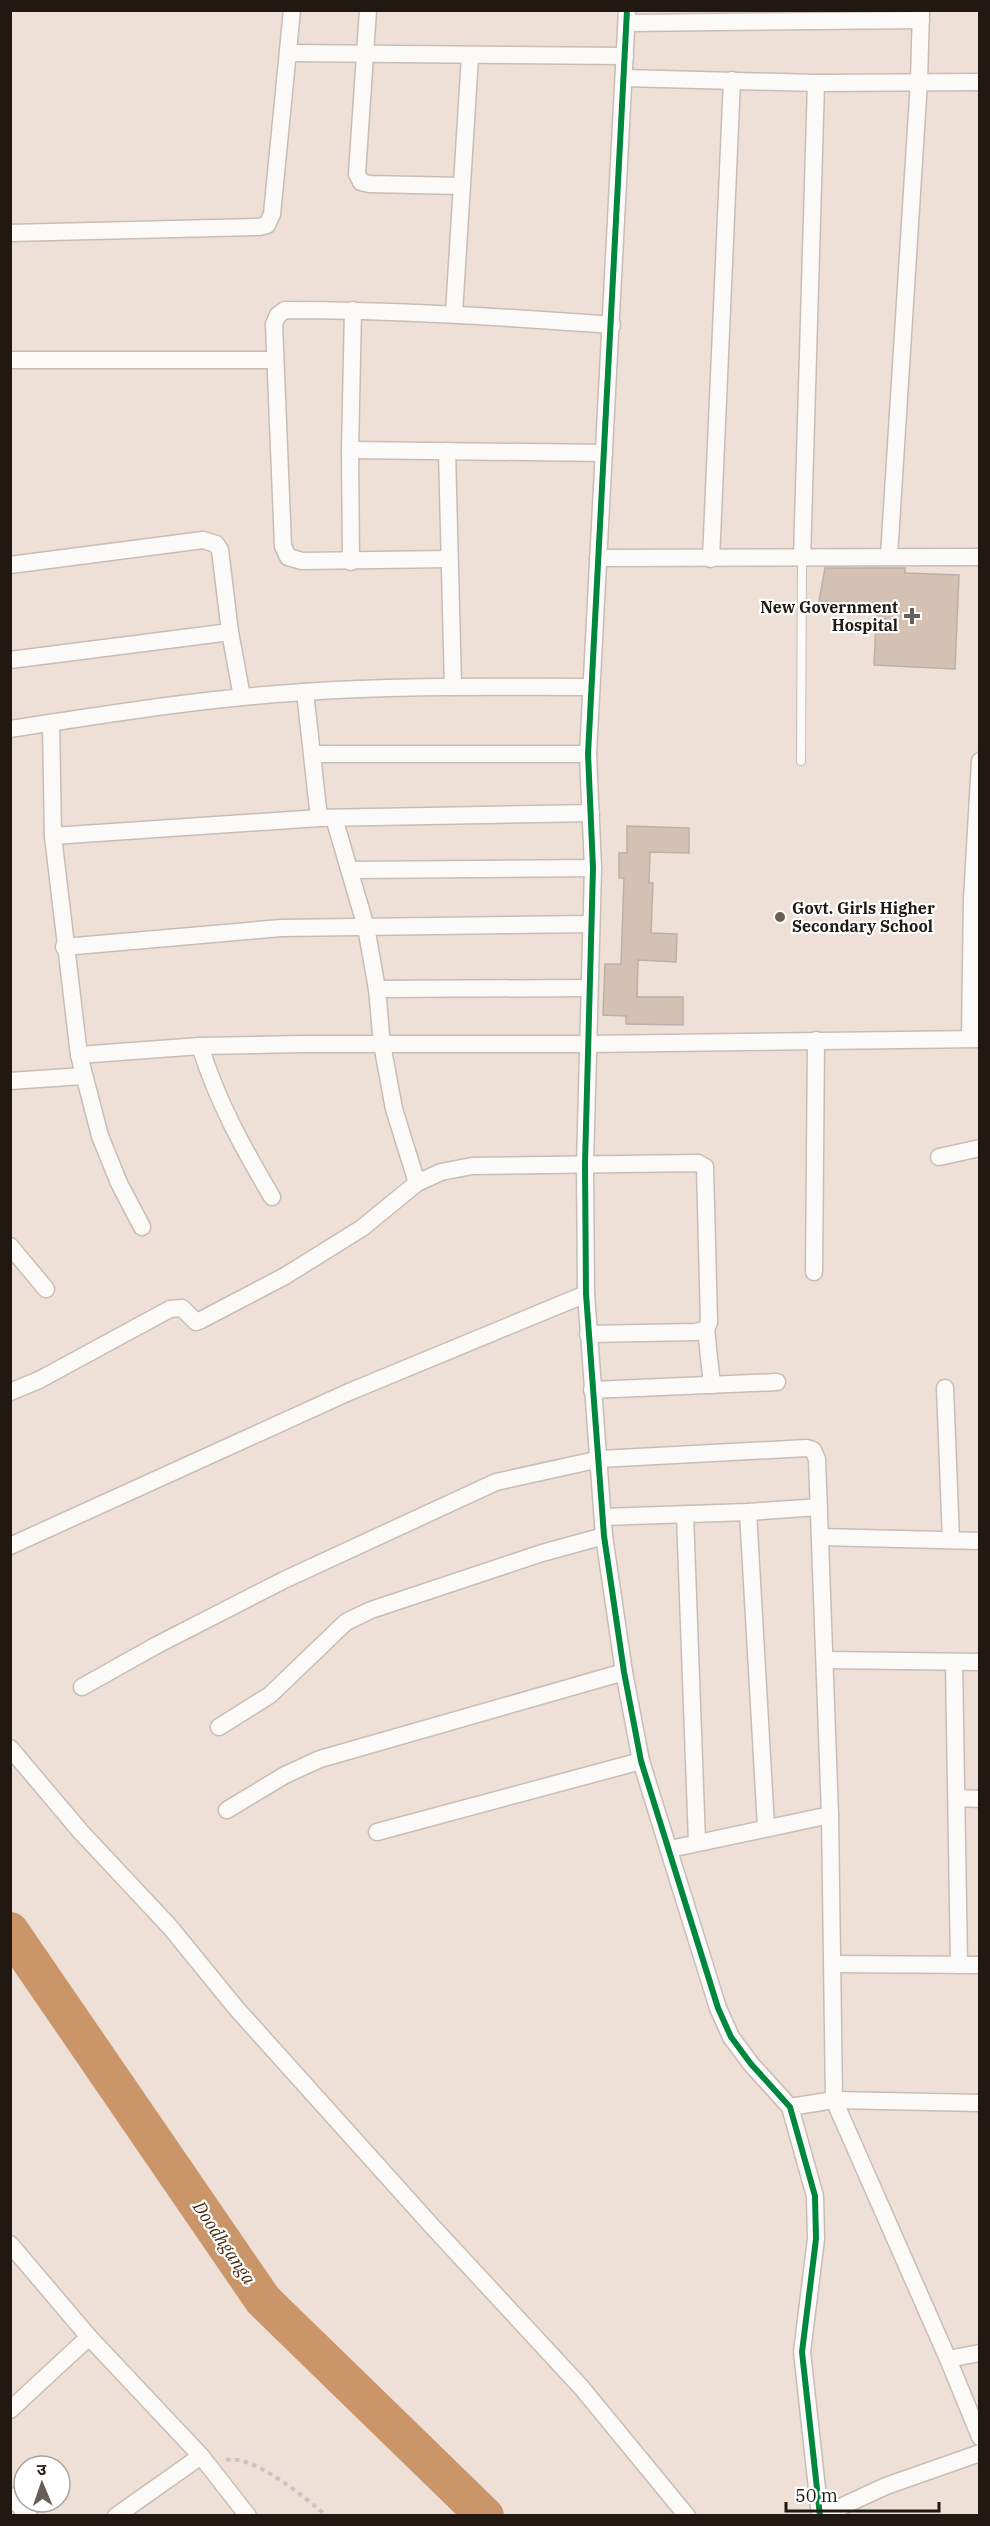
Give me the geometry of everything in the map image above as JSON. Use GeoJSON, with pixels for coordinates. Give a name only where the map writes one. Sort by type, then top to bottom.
{"type":"FeatureCollection","features":[{"type":"Feature","properties":{"kind":"street"},"geometry":{"type":"LineString","coordinates":[[10,233],[267,225],[272,214],[292,10]]}},
{"type":"Feature","properties":{"kind":"street"},"geometry":{"type":"LineString","coordinates":[[368,10],[357,174],[362,182],[369,184],[461,186]]}},
{"type":"Feature","properties":{"kind":"street"},"geometry":{"type":"LineString","coordinates":[[889,556],[920,81],[921,15],[627,17],[588,754],[592,868],[585,1164],[586,1294],[591,1390],[600,1459],[604,1536],[624,1672],[641,1761],[718,2008],[731,2037],[751,2064],[790,2107],[815,2196],[816,2239],[802,2352],[820,2516],[886,2486],[980,2453]]}},
{"type":"Feature","properties":{"kind":"street"},"geometry":{"type":"LineString","coordinates":[[288,52],[470,56],[625,56]]}},
{"type":"Feature","properties":{"kind":"street"},"geometry":{"type":"LineString","coordinates":[[454,313],[470,56]]}},
{"type":"Feature","properties":{"kind":"street"},"geometry":{"type":"LineString","coordinates":[[624,78],[816,83],[980,82]]}},
{"type":"Feature","properties":{"kind":"street"},"geometry":{"type":"LineString","coordinates":[[711,559],[732,80]]}},
{"type":"Feature","properties":{"kind":"street"},"geometry":{"type":"LineString","coordinates":[[802,558],[816,83]]}},
{"type":"Feature","properties":{"kind":"street"},"geometry":{"type":"LineString","coordinates":[[449,559],[351,562],[302,561],[288,557],[283,546],[274,360],[274,324],[278,315],[285,310],[454,313],[612,325]]}},
{"type":"Feature","properties":{"kind":"street"},"geometry":{"type":"LineString","coordinates":[[351,562],[350,450],[353,310]]}},
{"type":"Feature","properties":{"kind":"street"},"geometry":{"type":"LineString","coordinates":[[10,360],[274,360]]}},
{"type":"Feature","properties":{"kind":"street"},"geometry":{"type":"LineString","coordinates":[[350,450],[604,453]]}},
{"type":"Feature","properties":{"kind":"street"},"geometry":{"type":"LineString","coordinates":[[447,451],[453,687]]}},
{"type":"Feature","properties":{"kind":"street"},"geometry":{"type":"LineString","coordinates":[[10,565],[203,540],[216,544],[220,550],[230,632],[242,697]]}},
{"type":"Feature","properties":{"kind":"street"},"geometry":{"type":"LineString","coordinates":[[598,558],[980,557]]}},
{"type":"Feature","properties":{"kind":"street"},"geometry":{"type":"LineString","coordinates":[[10,660],[230,632]]}},
{"type":"Feature","properties":{"kind":"street"},"geometry":{"type":"LineString","coordinates":[[10,729],[242,697],[305,692],[453,687],[591,687]]}},
{"type":"Feature","properties":{"kind":"street"},"geometry":{"type":"LineString","coordinates":[[305,692],[312,754],[326,818],[350,870],[366,927],[377,989],[382,1044],[394,1109],[417,1184]]}},
{"type":"Feature","properties":{"kind":"street"},"geometry":{"type":"LineString","coordinates":[[51,723],[53,836],[64,947],[79,1055],[104,1145],[118,1183],[142,1227]]}},
{"type":"Feature","properties":{"kind":"street"},"geometry":{"type":"LineString","coordinates":[[312,754],[588,754]]}},
{"type":"Feature","properties":{"kind":"street"},"geometry":{"type":"LineString","coordinates":[[79,1055],[200,1046],[975,1039],[972,900],[980,761]]}},
{"type":"Feature","properties":{"kind":"street"},"geometry":{"type":"LineString","coordinates":[[53,836],[326,818],[591,813]]}},
{"type":"Feature","properties":{"kind":"street"},"geometry":{"type":"LineString","coordinates":[[350,870],[592,868]]}},
{"type":"Feature","properties":{"kind":"street"},"geometry":{"type":"LineString","coordinates":[[64,947],[269,929],[591,924]]}},
{"type":"Feature","properties":{"kind":"street"},"geometry":{"type":"LineString","coordinates":[[377,989],[589,988]]}},
{"type":"Feature","properties":{"kind":"street"},"geometry":{"type":"LineString","coordinates":[[814,1272],[816,1040]]}},
{"type":"Feature","properties":{"kind":"street"},"geometry":{"type":"LineString","coordinates":[[200,1046],[216,1094],[272,1197]]}},
{"type":"Feature","properties":{"kind":"street"},"geometry":{"type":"LineString","coordinates":[[10,1081],[83,1076]]}},
{"type":"Feature","properties":{"kind":"street"},"geometry":{"type":"LineString","coordinates":[[939,1157],[980,1149]]}},
{"type":"Feature","properties":{"kind":"street"},"geometry":{"type":"LineString","coordinates":[[10,1392],[39,1380],[170,1309],[182,1308],[192,1320],[196,1322],[201,1320],[295,1270],[362,1228],[417,1184],[441,1172],[472,1166],[585,1164],[698,1163],[705,1167],[709,1322],[706,1329],[712,1385]]}},
{"type":"Feature","properties":{"kind":"street"},"geometry":{"type":"LineString","coordinates":[[10,1246],[46,1289]]}},
{"type":"Feature","properties":{"kind":"street"},"geometry":{"type":"LineString","coordinates":[[10,1546],[349,1392],[586,1294]]}},
{"type":"Feature","properties":{"kind":"street"},"geometry":{"type":"LineString","coordinates":[[588,1334],[696,1332],[706,1329]]}},
{"type":"Feature","properties":{"kind":"street"},"geometry":{"type":"LineString","coordinates":[[591,1390],[777,1382]]}},
{"type":"Feature","properties":{"kind":"street"},"geometry":{"type":"LineString","coordinates":[[945,1388],[951,1540]]}},
{"type":"Feature","properties":{"kind":"street"},"geometry":{"type":"LineString","coordinates":[[82,1687],[157,1645],[284,1580],[496,1482],[600,1459],[807,1448],[813,1450],[817,1459],[826,1660],[834,2100],[980,2437]]}},
{"type":"Feature","properties":{"kind":"street"},"geometry":{"type":"LineString","coordinates":[[603,1517],[819,1507]]}},
{"type":"Feature","properties":{"kind":"street"},"geometry":{"type":"LineString","coordinates":[[748,1512],[766,1827]]}},
{"type":"Feature","properties":{"kind":"street"},"geometry":{"type":"LineString","coordinates":[[685,1515],[697,1842]]}},
{"type":"Feature","properties":{"kind":"street"},"geometry":{"type":"LineString","coordinates":[[219,1727],[256,1705],[283,1684],[346,1622],[371,1610],[507,1564],[604,1536]]}},
{"type":"Feature","properties":{"kind":"street"},"geometry":{"type":"LineString","coordinates":[[820,1537],[980,1542]]}},
{"type":"Feature","properties":{"kind":"street"},"geometry":{"type":"LineString","coordinates":[[826,1660],[980,1662]]}},
{"type":"Feature","properties":{"kind":"street"},"geometry":{"type":"LineString","coordinates":[[954,1662],[959,1965]]}},
{"type":"Feature","properties":{"kind":"street"},"geometry":{"type":"LineString","coordinates":[[227,1810],[285,1775],[320,1759],[624,1672]]}},
{"type":"Feature","properties":{"kind":"street"},"geometry":{"type":"LineString","coordinates":[[10,1748],[81,1832],[170,1927],[236,2008],[581,2387],[687,2516]]}},
{"type":"Feature","properties":{"kind":"street"},"geometry":{"type":"LineString","coordinates":[[377,1832],[641,1761]]}},
{"type":"Feature","properties":{"kind":"street"},"geometry":{"type":"LineString","coordinates":[[957,1798],[980,1799]]}},
{"type":"Feature","properties":{"kind":"street"},"geometry":{"type":"LineString","coordinates":[[670,1849],[830,1815]]}},
{"type":"Feature","properties":{"kind":"street"},"geometry":{"type":"LineString","coordinates":[[833,1964],[980,1965]]}},
{"type":"Feature","properties":{"kind":"street"},"geometry":{"type":"LineString","coordinates":[[790,2107],[834,2100],[980,2103]]}},
{"type":"Feature","properties":{"kind":"street"},"geometry":{"type":"LineString","coordinates":[[11,2248],[89,2337],[204,2460],[248,2516]]}},
{"type":"Feature","properties":{"kind":"street"},"geometry":{"type":"LineString","coordinates":[[10,2410],[89,2337]]}},
{"type":"Feature","properties":{"kind":"street"},"geometry":{"type":"LineString","coordinates":[[948,2359],[980,2353]]}},
{"type":"Feature","properties":{"kind":"street"},"geometry":{"type":"LineString","coordinates":[[116,2516],[204,2460]]}},
{"type":"Feature","properties":{"kind":"street"},"geometry":{"type":"LineString","coordinates":[[10,2496],[29,2516]]}},
{"type":"Feature","properties":{"kind":"lane"},"geometry":{"type":"LineString","coordinates":[[801,761],[802,558]]}},
{"type":"Feature","properties":{"kind":"path"},"geometry":{"type":"LineString","coordinates":[[204,2460],[231,2459],[256,2466],[289,2485],[327,2516]]}},
{"type":"Feature","properties":{"kind":"building"},"geometry":{"type":"Polygon","coordinates":[[[825,568],[905,568],[905,573],[959,575],[955,669],[874,665],[877,604],[819,601],[825,568]]]}},
{"type":"Feature","properties":{"kind":"building"},"geometry":{"type":"Polygon","coordinates":[[[627,826],[689,828],[689,853],[650,852],[649,883],[653,883],[651,933],[677,934],[676,962],[638,960],[637,997],[683,997],[683,1025],[626,1024],[626,1016],[603,1015],[605,964],[621,964],[624,878],[619,878],[619,853],[627,853],[627,826]]]}},
{"type":"Feature","properties":{"kind":"waterway","name":"Doodhganga"},"geometry":{"type":"LineString","coordinates":[[10,1931],[263,2300],[485,2516]]}},
{"type":"Feature","properties":{"kind":"cycle path"},"geometry":{"type":"LineString","coordinates":[[627,10],[588,754],[593,868],[585,1164],[586,1294],[604,1536],[624,1672],[641,1761],[718,2008],[731,2037],[751,2064],[790,2107],[815,2196],[816,2239],[802,2352],[820,2516]]}},
{"type":"Feature","properties":{"kind":"place","name":"New Government Hospital"},"geometry":{"type":"Point","coordinates":[912,616]}},
{"type":"Feature","properties":{"kind":"place","name":"Govt. Girls Higher Secondary School"},"geometry":{"type":"Point","coordinates":[780,917]}}]}
